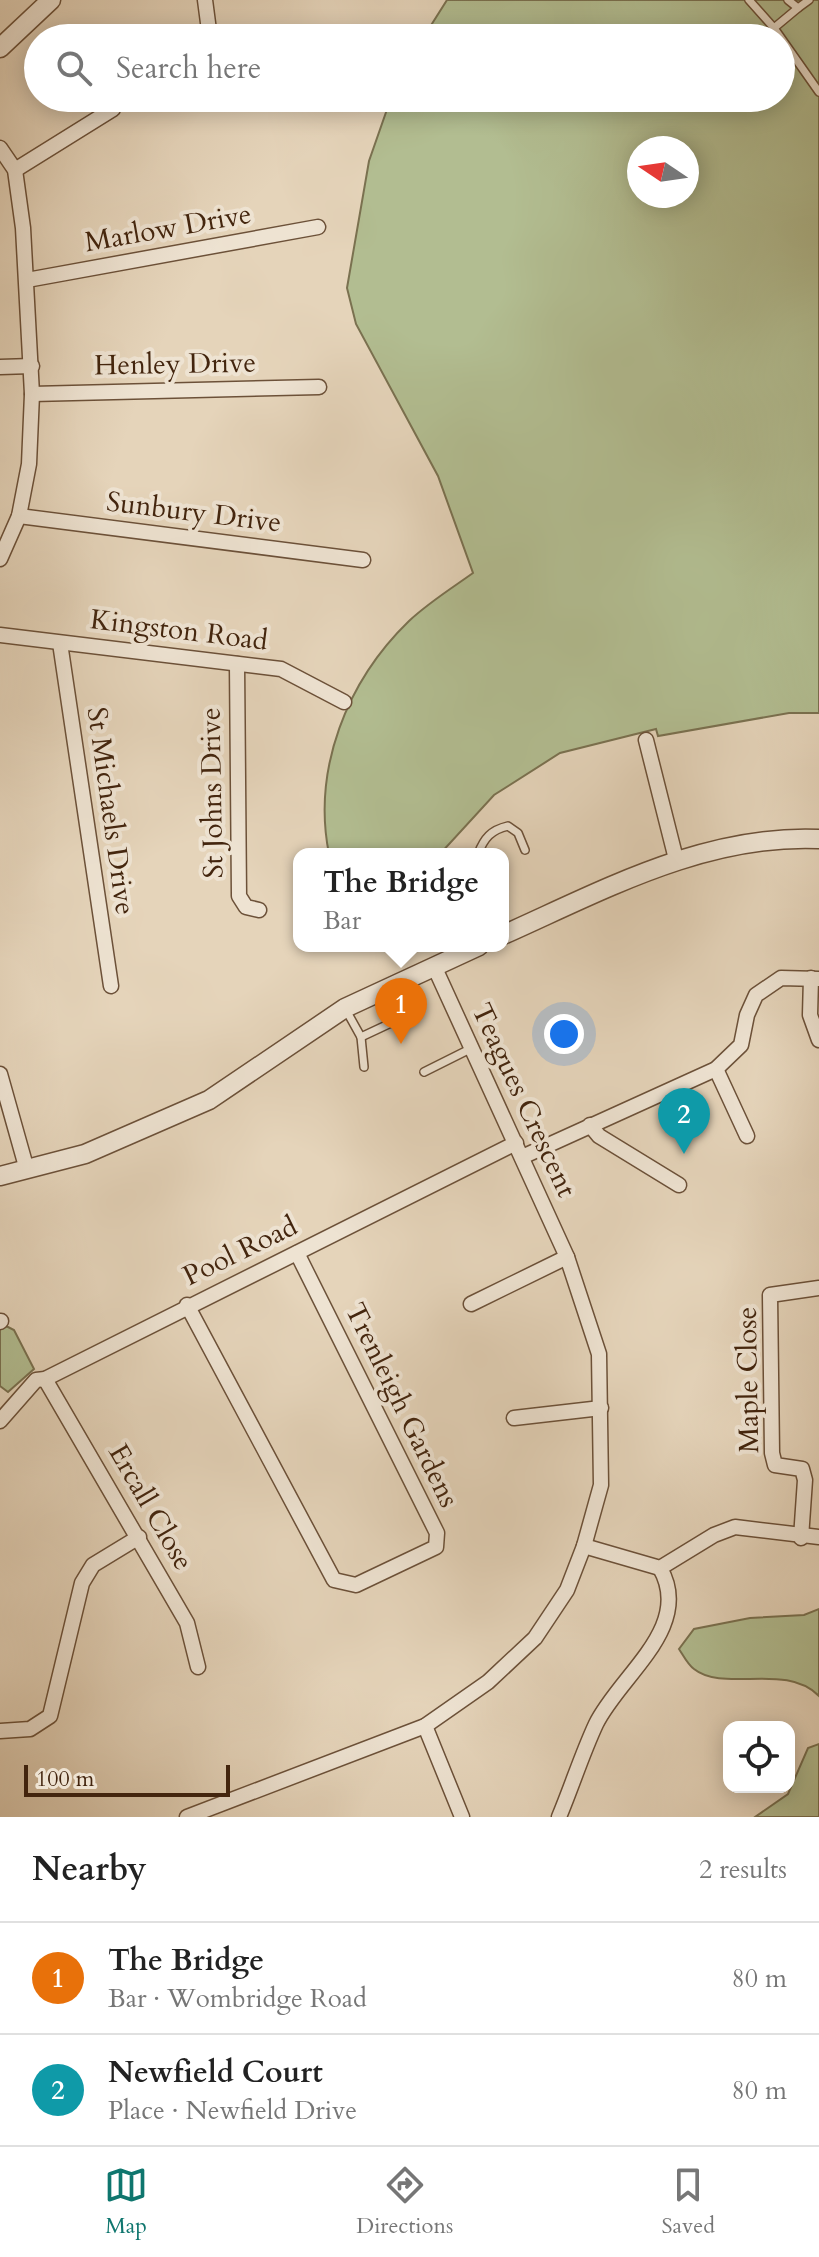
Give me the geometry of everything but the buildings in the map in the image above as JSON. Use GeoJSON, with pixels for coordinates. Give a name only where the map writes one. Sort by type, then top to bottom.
{"type":"FeatureCollection","features":[{"type":"Feature","properties":{"kind":"street"},"geometry":{"type":"LineString","coordinates":[[26,24],[51,0]]}},
{"type":"Feature","properties":{"kind":"street"},"geometry":{"type":"LineString","coordinates":[[205,0],[208,24]]}},
{"type":"Feature","properties":{"kind":"street"},"geometry":{"type":"LineString","coordinates":[[0,48],[24,25]]}},
{"type":"Feature","properties":{"kind":"street"},"geometry":{"type":"LineString","coordinates":[[15,170],[108,112]]}},
{"type":"Feature","properties":{"kind":"street"},"geometry":{"type":"LineString","coordinates":[[0,148],[15,170],[23,228],[32,366],[29,464],[19,516],[0,559]]}},
{"type":"Feature","properties":{"kind":"street","name":"Marlow Drive"},"geometry":{"type":"LineString","coordinates":[[27,280],[318,227]]}},
{"type":"Feature","properties":{"kind":"street"},"geometry":{"type":"LineString","coordinates":[[0,367],[32,366]]}},
{"type":"Feature","properties":{"kind":"street","name":"Henley Drive"},"geometry":{"type":"LineString","coordinates":[[32,394],[319,387]]}},
{"type":"Feature","properties":{"kind":"street","name":"Sunbury Drive"},"geometry":{"type":"LineString","coordinates":[[19,516],[363,560]]}},
{"type":"Feature","properties":{"kind":"street","name":"Kingston Road"},"geometry":{"type":"LineString","coordinates":[[0,635],[281,669],[344,702]]}},
{"type":"Feature","properties":{"kind":"street","name":"St Michaels Drive"},"geometry":{"type":"LineString","coordinates":[[60,643],[111,986]]}},
{"type":"Feature","properties":{"kind":"street","name":"St Johns Drive"},"geometry":{"type":"LineString","coordinates":[[237,664],[239,896],[246,907],[259,910]]}},
{"type":"Feature","properties":{"kind":"street"},"geometry":{"type":"LineString","coordinates":[[646,740],[676,859]]}},
{"type":"Feature","properties":{"kind":"street"},"geometry":{"type":"LineString","coordinates":[[509,932],[676,859],[726,847],[819,839]]}},
{"type":"Feature","properties":{"kind":"street"},"geometry":{"type":"LineString","coordinates":[[0,1176],[85,1154],[209,1100],[345,1008],[466,952]]}},
{"type":"Feature","properties":{"kind":"street","name":"Teagues Crescent"},"geometry":{"type":"LineString","coordinates":[[187,1817],[204,1814],[425,1726],[488,1682],[535,1638],[567,1590],[584,1546],[601,1485],[599,1354],[567,1257],[434,966]]}},
{"type":"Feature","properties":{"kind":"street"},"geometry":{"type":"LineString","coordinates":[[747,1136],[744,1122],[716,1069],[741,1045],[747,1015],[756,995],[781,978],[815,979],[810,1015],[819,1040]]}},
{"type":"Feature","properties":{"kind":"street","name":"Pool Road"},"geometry":{"type":"LineString","coordinates":[[0,1421],[36,1380],[45,1379],[187,1305],[519,1150],[716,1069]]}},
{"type":"Feature","properties":{"kind":"street"},"geometry":{"type":"LineString","coordinates":[[0,1074],[27,1170]]}},
{"type":"Feature","properties":{"kind":"street"},"geometry":{"type":"LineString","coordinates":[[597,1118],[599,1136],[679,1185]]}},
{"type":"Feature","properties":{"kind":"street","name":"Trenleigh Gardens"},"geometry":{"type":"LineString","coordinates":[[187,1305],[334,1580],[356,1585],[436,1547],[437,1533],[297,1253]]}},
{"type":"Feature","properties":{"kind":"street"},"geometry":{"type":"LineString","coordinates":[[471,1304],[567,1257]]}},
{"type":"Feature","properties":{"kind":"street","name":"Maple Close"},"geometry":{"type":"LineString","coordinates":[[801,1538],[805,1480],[802,1469],[775,1465],[772,1453],[770,1295],[819,1288]]}},
{"type":"Feature","properties":{"kind":"street","name":"Ercall Close"},"geometry":{"type":"LineString","coordinates":[[45,1379],[187,1623],[198,1667]]}},
{"type":"Feature","properties":{"kind":"street"},"geometry":{"type":"LineString","coordinates":[[514,1418],[601,1408]]}},
{"type":"Feature","properties":{"kind":"street"},"geometry":{"type":"LineString","coordinates":[[660,1568],[714,1535],[735,1527],[801,1538],[819,1537]]}},
{"type":"Feature","properties":{"kind":"street"},"geometry":{"type":"LineString","coordinates":[[0,1731],[30,1729],[50,1716],[82,1583],[93,1565],[139,1537]]}},
{"type":"Feature","properties":{"kind":"street"},"geometry":{"type":"LineString","coordinates":[[559,1817],[601,1716],[656,1643],[670,1604],[670,1585],[660,1568],[584,1546]]}},
{"type":"Feature","properties":{"kind":"street"},"geometry":{"type":"LineString","coordinates":[[425,1726],[462,1817]]}},
{"type":"Feature","properties":{"kind":"lane"},"geometry":{"type":"LineString","coordinates":[[749,0],[770,24]]}},
{"type":"Feature","properties":{"kind":"lane"},"geometry":{"type":"LineString","coordinates":[[788,0],[798,8]]}},
{"type":"Feature","properties":{"kind":"lane"},"geometry":{"type":"LineString","coordinates":[[779,24],[809,0]]}},
{"type":"Feature","properties":{"kind":"lane"},"geometry":{"type":"LineString","coordinates":[[795,58],[819,92]]}},
{"type":"Feature","properties":{"kind":"lane"},"geometry":{"type":"LineString","coordinates":[[481,848],[496,829],[508,826],[518,833],[525,850]]}},
{"type":"Feature","properties":{"kind":"lane"},"geometry":{"type":"LineString","coordinates":[[345,1008],[361,1037],[364,1067]]}},
{"type":"Feature","properties":{"kind":"lane"},"geometry":{"type":"LineString","coordinates":[[361,1037],[410,1014]]}},
{"type":"Feature","properties":{"kind":"lane"},"geometry":{"type":"LineString","coordinates":[[424,1072],[472,1048]]}},
{"type":"Feature","properties":{"kind":"green space"},"geometry":{"type":"Polygon","coordinates":[[[447,0],[819,0],[819,713],[789,713],[658,736],[656,729],[560,753],[494,795],[445,848],[328,848],[325,822],[330,759],[352,699],[387,645],[409,621],[473,573],[438,476],[356,324],[347,288],[369,161],[386,112],[795,112],[795,24],[432,24],[447,0]]]}},
{"type":"Feature","properties":{"kind":"green space"},"geometry":{"type":"Polygon","coordinates":[[[6,1326],[14,1330],[34,1369],[8,1392],[0,1386],[0,1329],[6,1326]]]}},
{"type":"Feature","properties":{"kind":"green space"},"geometry":{"type":"Polygon","coordinates":[[[819,1609],[819,1696],[805,1686],[790,1681],[707,1676],[692,1667],[679,1649],[694,1629],[750,1618],[804,1615],[819,1609]]]}},
{"type":"Feature","properties":{"kind":"green space"},"geometry":{"type":"Polygon","coordinates":[[[819,1744],[819,1817],[755,1817],[788,1793],[795,1793],[795,1778],[808,1748],[819,1744]]]}},
{"type":"Feature","properties":{"kind":"place","name":"The Bridge"},"geometry":{"type":"Point","coordinates":[401,1044]}},
{"type":"Feature","properties":{"kind":"place","name":"Newfield Court"},"geometry":{"type":"Point","coordinates":[684,1154]}}]}
